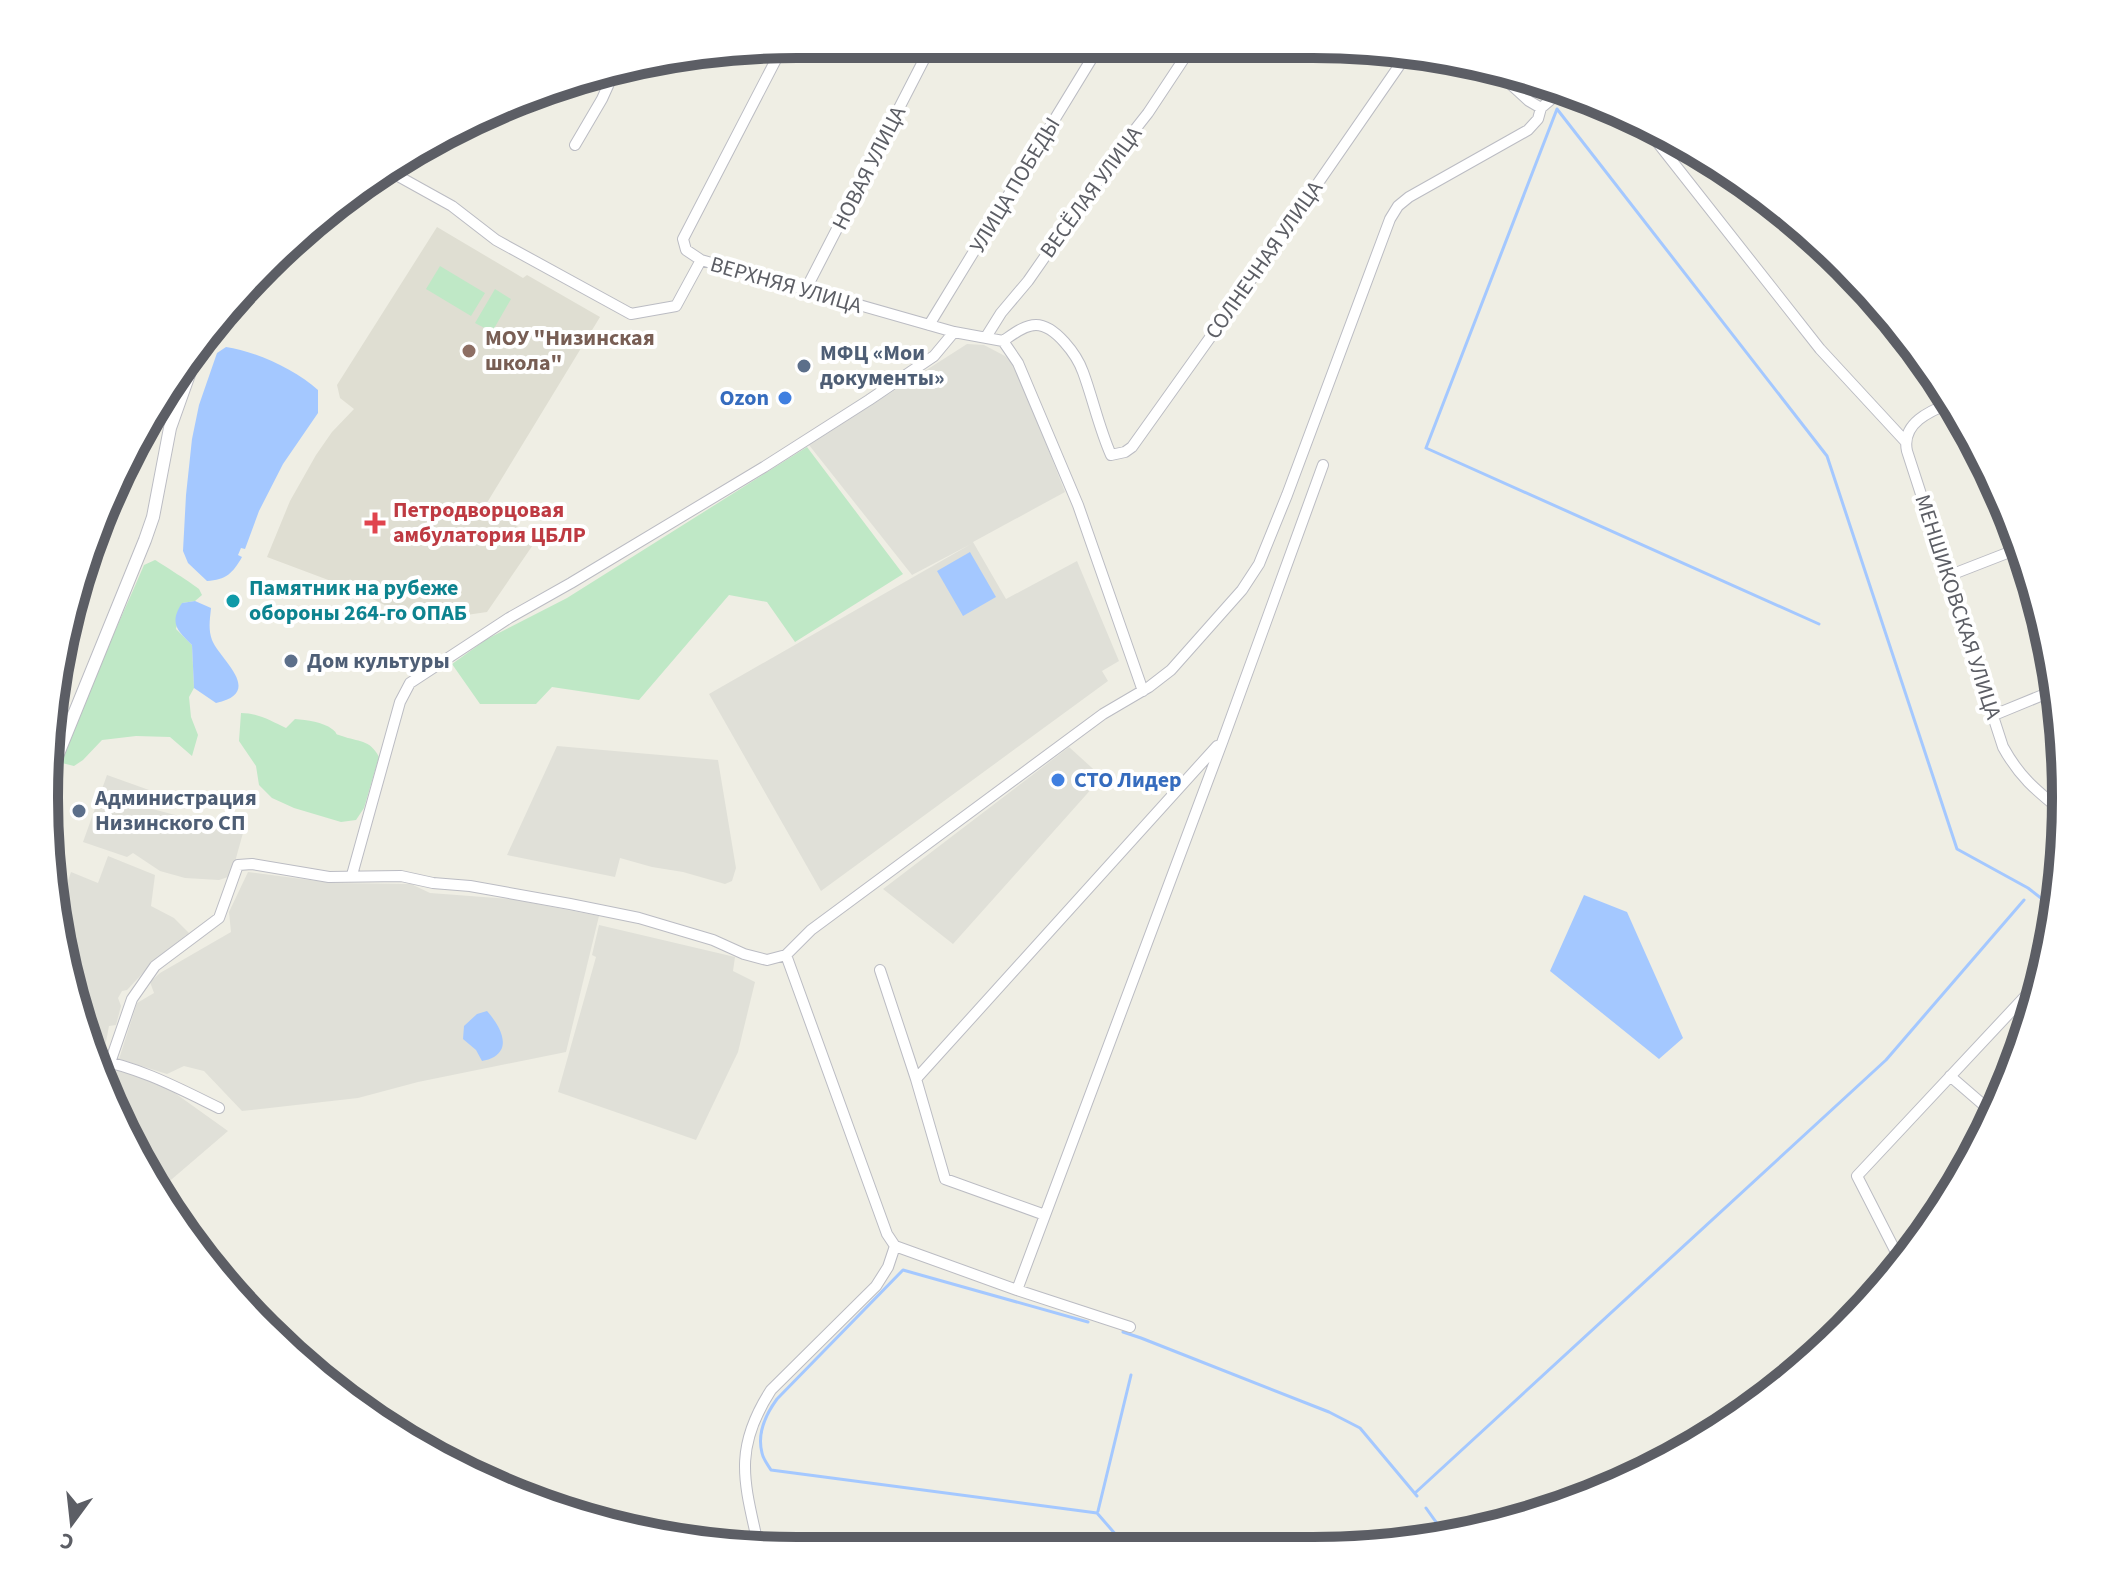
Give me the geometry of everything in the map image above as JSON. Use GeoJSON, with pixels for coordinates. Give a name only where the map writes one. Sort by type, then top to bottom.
{"type":"FeatureCollection","features":[{"type":"Feature","properties":{"kind":"street","name":"НОВАЯ УЛИЦА"},"geometry":{"type":"LineString","coordinates":[[805,291],[925,58]]}},
{"type":"Feature","properties":{"kind":"street","name":"УЛИЦА ПОБЕДЫ"},"geometry":{"type":"LineString","coordinates":[[929,325],[1092,58]]}},
{"type":"Feature","properties":{"kind":"street","name":"ВЕСЁЛАЯ УЛИЦА"},"geometry":{"type":"LineString","coordinates":[[986,337],[1184,58]]}},
{"type":"Feature","properties":{"kind":"street"},"geometry":{"type":"LineString","coordinates":[[701,260],[686,250],[683,239],[776,59]]}},
{"type":"Feature","properties":{"kind":"street","name":"СОЛНЕЧНАЯ УЛИЦА"},"geometry":{"type":"LineString","coordinates":[[1003,341],[1032,325],[1046,328],[1062,339],[1082,370],[1111,455],[1125,452],[1132,447],[1252,278],[1401,63]]}},
{"type":"Feature","properties":{"kind":"street"},"geometry":{"type":"LineString","coordinates":[[575,145],[610,82]]}},
{"type":"Feature","properties":{"kind":"street"},"geometry":{"type":"LineString","coordinates":[[1512,85],[1541,108]]}},
{"type":"Feature","properties":{"kind":"street"},"geometry":{"type":"LineString","coordinates":[[110,1069],[132,999],[155,966],[219,918],[238,865],[252,864],[329,877],[401,876],[470,886],[639,918],[767,960],[786,955],[811,930],[972,810],[1103,714],[1143,691],[1171,670],[1242,590],[1259,564],[1374,260],[1398,206],[1528,130],[1538,119],[1541,108],[1553,98]]}},
{"type":"Feature","properties":{"kind":"street"},"geometry":{"type":"LineString","coordinates":[[1659,144],[1820,349],[1905,441],[1914,424],[1924,414],[1940,407]]}},
{"type":"Feature","properties":{"kind":"street","name":"ВЕРХНЯЯ УЛИЦА"},"geometry":{"type":"LineString","coordinates":[[398,176],[452,206],[496,240],[631,314],[676,306],[701,260],[954,332],[1003,341]]}},
{"type":"Feature","properties":{"kind":"street"},"geometry":{"type":"LineString","coordinates":[[352,875],[400,702],[410,683],[509,618],[856,409],[934,356],[954,332]]}},
{"type":"Feature","properties":{"kind":"street"},"geometry":{"type":"LineString","coordinates":[[1003,341],[1018,363],[1078,505],[1143,691]]}},
{"type":"Feature","properties":{"kind":"street"},"geometry":{"type":"LineString","coordinates":[[60,749],[149,528],[170,428],[186,382]]}},
{"type":"Feature","properties":{"kind":"street","name":"МЕНШИКОВСКАЯ УЛИЦА"},"geometry":{"type":"LineString","coordinates":[[1905,441],[2003,747],[2025,780],[2052,803]]}},
{"type":"Feature","properties":{"kind":"street"},"geometry":{"type":"LineString","coordinates":[[1017,1290],[1323,465]]}},
{"type":"Feature","properties":{"kind":"street"},"geometry":{"type":"LineString","coordinates":[[1948,576],[2010,552]]}},
{"type":"Feature","properties":{"kind":"street"},"geometry":{"type":"LineString","coordinates":[[1994,715],[2045,694]]}},
{"type":"Feature","properties":{"kind":"street"},"geometry":{"type":"LineString","coordinates":[[916,1079],[1223,740]]}},
{"type":"Feature","properties":{"kind":"street"},"geometry":{"type":"LineString","coordinates":[[786,955],[887,1234],[895,1246],[1130,1327]]}},
{"type":"Feature","properties":{"kind":"street"},"geometry":{"type":"LineString","coordinates":[[880,970],[945,1179],[1045,1215]]}},
{"type":"Feature","properties":{"kind":"street"},"geometry":{"type":"LineString","coordinates":[[1896,1252],[1857,1176],[2025,997]]}},
{"type":"Feature","properties":{"kind":"street"},"geometry":{"type":"LineString","coordinates":[[107,1062],[164,1080],[219,1108]]}},
{"type":"Feature","properties":{"kind":"street"},"geometry":{"type":"LineString","coordinates":[[1950,1076],[1985,1106]]}},
{"type":"Feature","properties":{"kind":"street"},"geometry":{"type":"LineString","coordinates":[[756,1535],[745,1484],[745,1446],[758,1410],[771,1390],[876,1286],[888,1267],[895,1246]]}},
{"type":"Feature","properties":{"kind":"shaded area"},"geometry":{"type":"Polygon","coordinates":[[[437,227],[523,278],[527,275],[600,317],[485,506],[537,539],[487,612],[418,622],[355,590],[267,557],[290,501],[316,455],[354,409],[340,398],[337,385],[437,227]]]}},
{"type":"Feature","properties":{"kind":"shaded area"},"geometry":{"type":"Polygon","coordinates":[[[967,344],[984,345],[1015,365],[1065,492],[973,542],[1006,599],[1077,561],[1119,661],[1102,671],[1108,681],[821,891],[709,694],[971,544],[912,575],[809,445],[967,344]]]}},
{"type":"Feature","properties":{"kind":"shaded area"},"geometry":{"type":"Polygon","coordinates":[[[557,746],[718,760],[736,868],[732,881],[725,884],[620,858],[615,877],[507,855],[557,746]]]}},
{"type":"Feature","properties":{"kind":"shaded area"},"geometry":{"type":"Polygon","coordinates":[[[1069,747],[1102,777],[953,944],[883,889],[1069,747]]]}},
{"type":"Feature","properties":{"kind":"shaded area"},"geometry":{"type":"Polygon","coordinates":[[[107,775],[149,790],[145,807],[243,833],[231,876],[219,880],[185,878],[160,871],[133,853],[127,857],[83,842],[107,775]]]}},
{"type":"Feature","properties":{"kind":"shaded area"},"geometry":{"type":"Polygon","coordinates":[[[108,856],[155,875],[151,906],[174,918],[189,933],[157,958],[127,990],[122,991],[118,998],[121,1006],[116,1025],[109,1026],[105,1047],[101,1046],[83,989],[64,893],[71,872],[98,883],[108,856]]]}},
{"type":"Feature","properties":{"kind":"shaded area"},"geometry":{"type":"Polygon","coordinates":[[[248,872],[333,883],[411,884],[430,893],[511,899],[599,916],[566,1052],[418,1082],[358,1098],[242,1111],[204,1071],[184,1066],[167,1074],[119,1059],[137,1003],[154,993],[150,982],[160,973],[231,932],[229,912],[248,872]]]}},
{"type":"Feature","properties":{"kind":"shaded area"},"geometry":{"type":"Polygon","coordinates":[[[599,925],[735,957],[733,971],[755,982],[738,1052],[696,1140],[558,1092],[596,957],[592,955],[599,925]]]}},
{"type":"Feature","properties":{"kind":"shaded area"},"geometry":{"type":"Polygon","coordinates":[[[118,1069],[165,1086],[228,1131],[167,1183],[134,1125],[113,1076],[118,1069]]]}},
{"type":"Feature","properties":{"kind":"green space"},"geometry":{"type":"Polygon","coordinates":[[[440,266],[485,293],[471,316],[426,289],[440,266]]]}},
{"type":"Feature","properties":{"kind":"green space"},"geometry":{"type":"Polygon","coordinates":[[[495,289],[511,299],[492,332],[475,323],[495,289]]]}},
{"type":"Feature","properties":{"kind":"green space"},"geometry":{"type":"Polygon","coordinates":[[[807,447],[903,574],[795,642],[767,602],[729,595],[639,700],[552,687],[536,704],[480,704],[452,664],[487,639],[567,598],[807,447]]]}},
{"type":"Feature","properties":{"kind":"green space"},"geometry":{"type":"Polygon","coordinates":[[[155,560],[199,589],[202,595],[195,601],[182,603],[176,629],[192,645],[194,688],[189,697],[191,717],[198,735],[192,756],[170,737],[136,736],[102,740],[74,766],[62,763],[62,754],[144,565],[155,560]]]}},
{"type":"Feature","properties":{"kind":"green space"},"geometry":{"type":"Polygon","coordinates":[[[241,713],[259,716],[286,728],[295,719],[315,722],[372,747],[379,757],[364,808],[356,820],[341,822],[272,798],[259,785],[256,766],[239,741],[241,713]]]}},
{"type":"Feature","properties":{"kind":"water"},"geometry":{"type":"Polygon","coordinates":[[[226,347],[262,357],[309,383],[318,390],[318,413],[283,464],[259,511],[245,549],[241,548],[239,563],[224,577],[207,581],[188,563],[183,551],[186,495],[199,405],[217,353],[226,347]]]}},
{"type":"Feature","properties":{"kind":"water"},"geometry":{"type":"Polygon","coordinates":[[[970,552],[996,597],[963,616],[937,571],[970,552]]]}},
{"type":"Feature","properties":{"kind":"water"},"geometry":{"type":"Polygon","coordinates":[[[195,601],[211,608],[212,640],[238,684],[237,691],[230,698],[216,703],[194,688],[192,645],[176,626],[176,616],[182,603],[195,601]]]}},
{"type":"Feature","properties":{"kind":"water"},"geometry":{"type":"Polygon","coordinates":[[[1584,895],[1627,912],[1683,1038],[1659,1059],[1550,971],[1584,895]]]}},
{"type":"Feature","properties":{"kind":"water"},"geometry":{"type":"Polygon","coordinates":[[[487,1011],[499,1027],[503,1041],[500,1052],[482,1061],[476,1050],[463,1039],[464,1026],[477,1014],[487,1011]]]}},
{"type":"Feature","properties":{"kind":"waterway"},"geometry":{"type":"LineString","coordinates":[[1819,624],[1426,448],[1557,109],[1827,456],[1957,849],[2028,888],[2045,901]]}},
{"type":"Feature","properties":{"kind":"waterway"},"geometry":{"type":"LineString","coordinates":[[1415,1493],[1886,1060],[2024,900]]}},
{"type":"Feature","properties":{"kind":"waterway"},"geometry":{"type":"LineString","coordinates":[[1088,1322],[903,1270],[777,1399],[764,1424],[761,1446],[771,1470],[1097,1513],[1117,1537]]}},
{"type":"Feature","properties":{"kind":"waterway"},"geometry":{"type":"LineString","coordinates":[[1123,1332],[1329,1412],[1360,1428],[1417,1496]]}},
{"type":"Feature","properties":{"kind":"waterway"},"geometry":{"type":"LineString","coordinates":[[1098,1511],[1131,1375]]}},
{"type":"Feature","properties":{"kind":"waterway"},"geometry":{"type":"LineString","coordinates":[[1426,1508],[1439,1526]]}},
{"type":"Feature","properties":{"kind":"place","name":"МОУ \"Низинская школа\""},"geometry":{"type":"Point","coordinates":[469,351]}},
{"type":"Feature","properties":{"kind":"place","name":"МФЦ «Мои документы»"},"geometry":{"type":"Point","coordinates":[804,366]}},
{"type":"Feature","properties":{"kind":"place","name":"Ozon"},"geometry":{"type":"Point","coordinates":[785,398]}},
{"type":"Feature","properties":{"kind":"place","name":"Петродворцовая амбулатория ЦБЛР"},"geometry":{"type":"Point","coordinates":[375,523]}},
{"type":"Feature","properties":{"kind":"place","name":"Памятник на рубеже обороны 264-го ОПАБ"},"geometry":{"type":"Point","coordinates":[233,601]}},
{"type":"Feature","properties":{"kind":"place","name":"Дом культуры"},"geometry":{"type":"Point","coordinates":[291,661]}},
{"type":"Feature","properties":{"kind":"place","name":"СТО Лидер"},"geometry":{"type":"Point","coordinates":[1058,780]}},
{"type":"Feature","properties":{"kind":"place","name":"Администрация Низинского СП"},"geometry":{"type":"Point","coordinates":[79,811]}}]}
